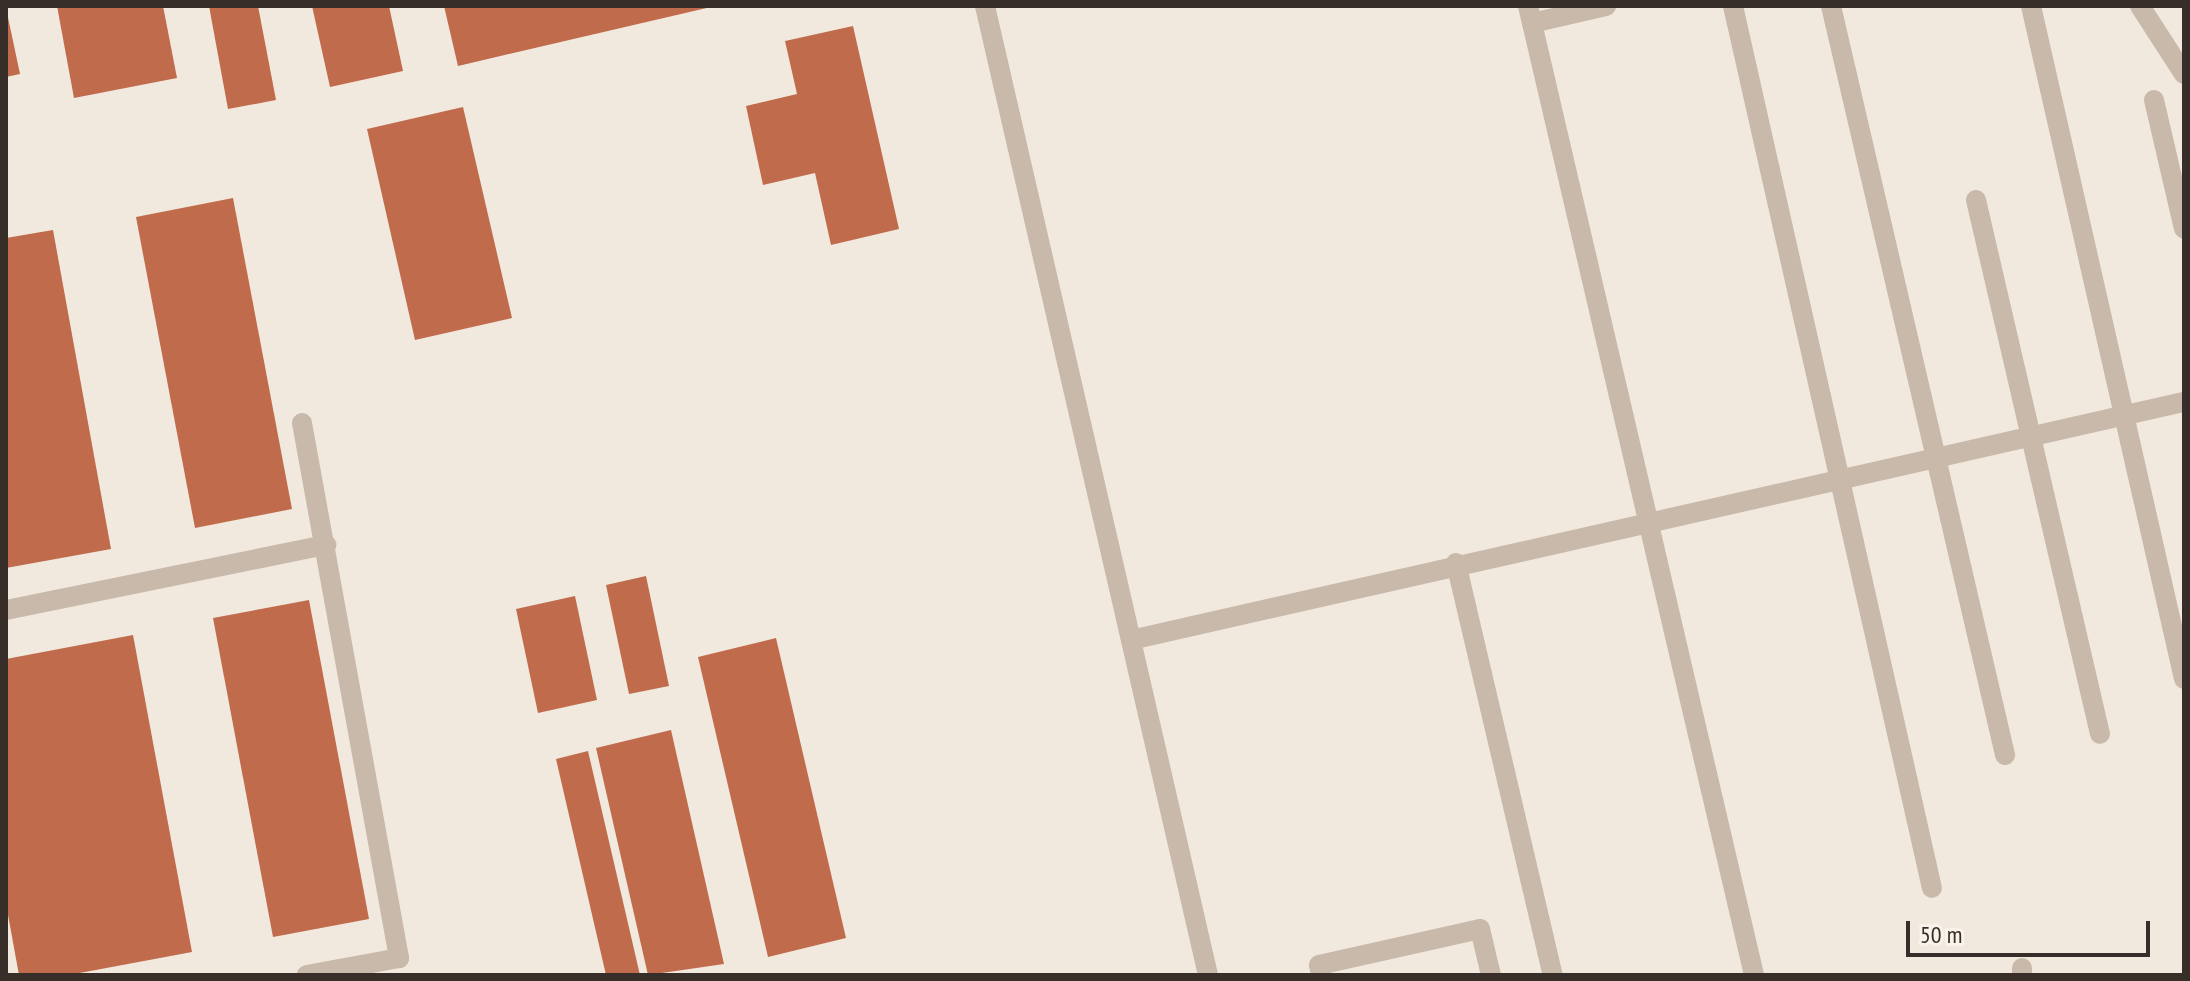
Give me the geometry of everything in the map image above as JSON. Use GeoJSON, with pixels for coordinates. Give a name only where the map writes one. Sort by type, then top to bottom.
{"type":"FeatureCollection","features":[{"type":"Feature","properties":{"kind":"street"},"geometry":{"type":"LineString","coordinates":[[985,6],[1208,975]]}},
{"type":"Feature","properties":{"kind":"street"},"geometry":{"type":"LineString","coordinates":[[1606,6],[1530,14],[1754,975]]}},
{"type":"Feature","properties":{"kind":"street"},"geometry":{"type":"LineString","coordinates":[[1733,6],[1842,476],[1932,888]]}},
{"type":"Feature","properties":{"kind":"street"},"geometry":{"type":"LineString","coordinates":[[1831,6],[2005,755]]}},
{"type":"Feature","properties":{"kind":"street"},"geometry":{"type":"LineString","coordinates":[[2031,6],[2184,679]]}},
{"type":"Feature","properties":{"kind":"street"},"geometry":{"type":"LineString","coordinates":[[2140,6],[2184,74]]}},
{"type":"Feature","properties":{"kind":"street"},"geometry":{"type":"LineString","coordinates":[[2154,100],[2184,229]]}},
{"type":"Feature","properties":{"kind":"street"},"geometry":{"type":"LineString","coordinates":[[1976,200],[2100,734]]}},
{"type":"Feature","properties":{"kind":"street"},"geometry":{"type":"LineString","coordinates":[[1131,640],[1648,518],[2184,402]]}},
{"type":"Feature","properties":{"kind":"street"},"geometry":{"type":"LineString","coordinates":[[302,423],[399,958],[307,975]]}},
{"type":"Feature","properties":{"kind":"street"},"geometry":{"type":"LineString","coordinates":[[6,610],[326,545]]}},
{"type":"Feature","properties":{"kind":"street"},"geometry":{"type":"LineString","coordinates":[[1456,563],[1553,975]]}},
{"type":"Feature","properties":{"kind":"street"},"geometry":{"type":"LineString","coordinates":[[1321,975],[1319,965],[1480,929],[1491,975]]}},
{"type":"Feature","properties":{"kind":"building"},"geometry":{"type":"Polygon","coordinates":[[[57,6],[163,6],[177,78],[74,98],[57,6]]]}},
{"type":"Feature","properties":{"kind":"building"},"geometry":{"type":"Polygon","coordinates":[[[209,6],[258,6],[276,100],[228,109],[209,6]]]}},
{"type":"Feature","properties":{"kind":"building"},"geometry":{"type":"Polygon","coordinates":[[[312,6],[389,6],[403,71],[330,87],[312,6]]]}},
{"type":"Feature","properties":{"kind":"building"},"geometry":{"type":"Polygon","coordinates":[[[444,6],[711,6],[711,7],[458,66],[444,6]]]}},
{"type":"Feature","properties":{"kind":"building"},"geometry":{"type":"Polygon","coordinates":[[[6,8],[20,74],[6,77],[6,8]]]}},
{"type":"Feature","properties":{"kind":"building"},"geometry":{"type":"Polygon","coordinates":[[[853,26],[899,229],[831,245],[815,173],[763,185],[746,106],[797,94],[785,41],[853,26]]]}},
{"type":"Feature","properties":{"kind":"building"},"geometry":{"type":"Polygon","coordinates":[[[463,107],[512,318],[415,340],[367,129],[463,107]]]}},
{"type":"Feature","properties":{"kind":"building"},"geometry":{"type":"Polygon","coordinates":[[[233,198],[292,509],[195,528],[136,217],[233,198]]]}},
{"type":"Feature","properties":{"kind":"building"},"geometry":{"type":"Polygon","coordinates":[[[53,230],[111,549],[6,568],[6,238],[53,230]]]}},
{"type":"Feature","properties":{"kind":"building"},"geometry":{"type":"Polygon","coordinates":[[[646,576],[669,686],[629,694],[606,585],[646,576]]]}},
{"type":"Feature","properties":{"kind":"building"},"geometry":{"type":"Polygon","coordinates":[[[575,596],[597,700],[538,713],[516,609],[575,596]]]}},
{"type":"Feature","properties":{"kind":"building"},"geometry":{"type":"Polygon","coordinates":[[[309,600],[369,919],[273,937],[213,618],[309,600]]]}},
{"type":"Feature","properties":{"kind":"building"},"geometry":{"type":"Polygon","coordinates":[[[133,635],[192,952],[69,975],[19,975],[6,904],[6,659],[133,635]]]}},
{"type":"Feature","properties":{"kind":"building"},"geometry":{"type":"Polygon","coordinates":[[[776,638],[846,938],[768,957],[698,657],[776,638]]]}},
{"type":"Feature","properties":{"kind":"building"},"geometry":{"type":"Polygon","coordinates":[[[671,730],[724,964],[648,975],[596,748],[671,730]]]}},
{"type":"Feature","properties":{"kind":"building"},"geometry":{"type":"Polygon","coordinates":[[[588,751],[640,975],[606,975],[556,759],[588,751]]]}}]}
